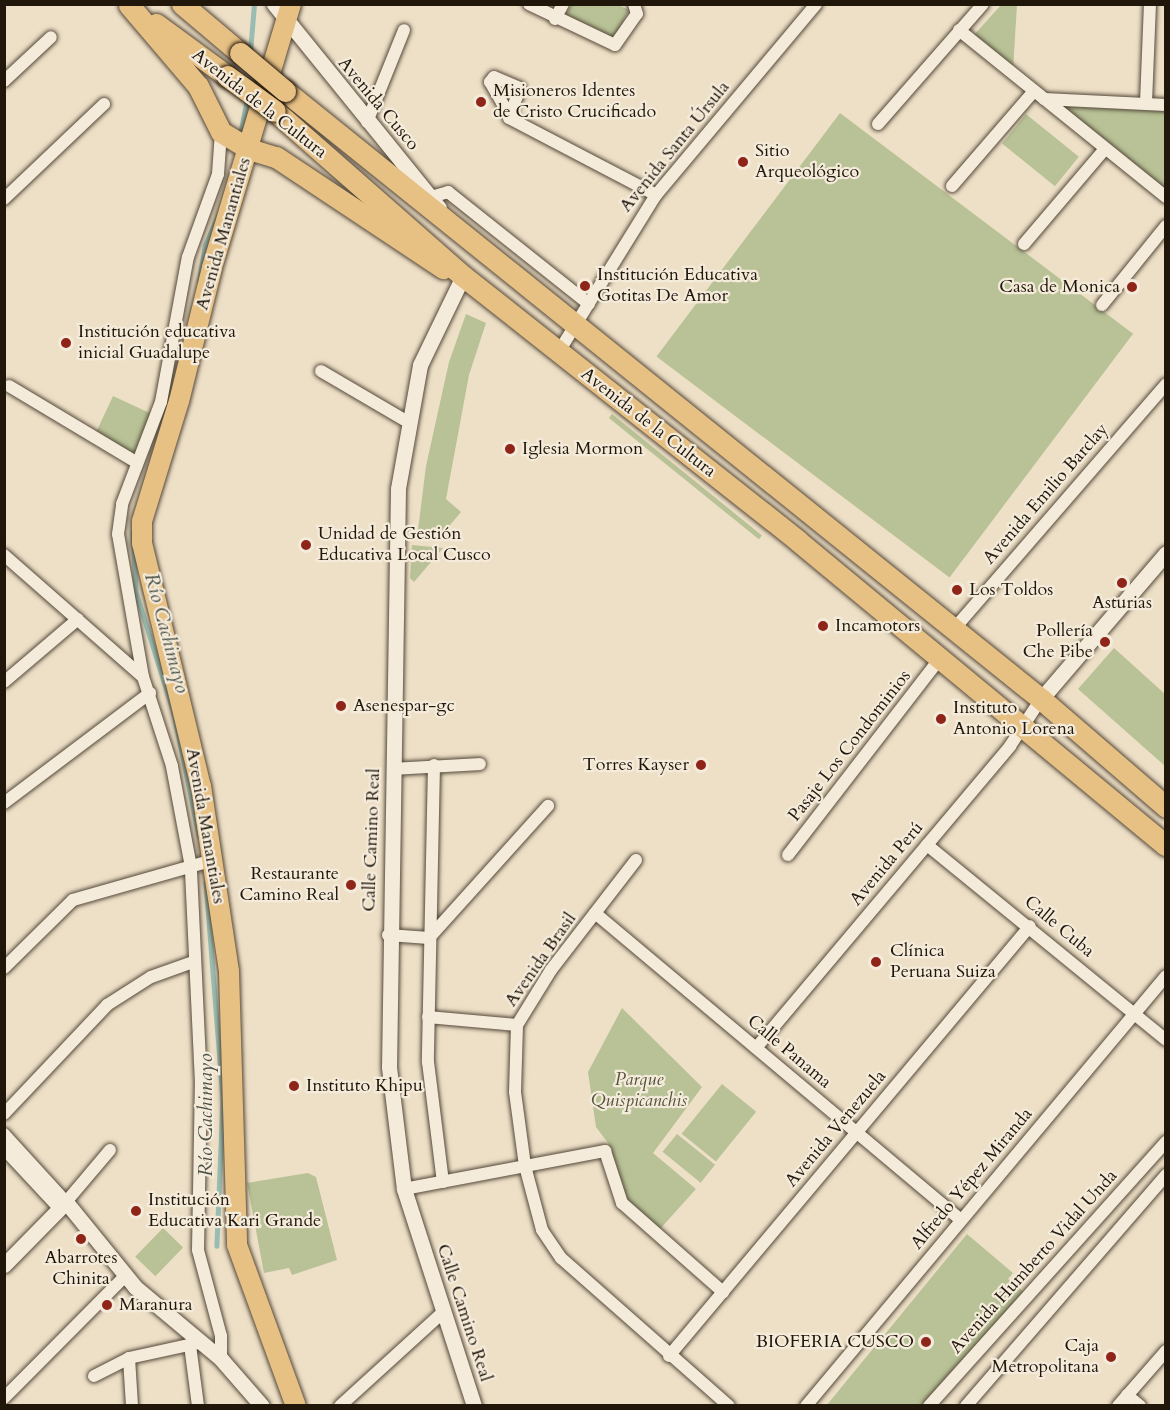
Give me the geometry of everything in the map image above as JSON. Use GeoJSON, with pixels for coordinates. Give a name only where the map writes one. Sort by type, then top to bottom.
{"type":"FeatureCollection","features":[{"type":"Feature","properties":{"kind":"highway","name":"Avenida de la Cultura"},"geometry":{"type":"LineString","coordinates":[[182,4],[576,328],[1041,699],[1166,807]]}},
{"type":"Feature","properties":{"kind":"highway","name":"Avenida de la Cultura"},"geometry":{"type":"LineString","coordinates":[[129,5],[227,76],[463,276],[906,630],[1166,845]]}},
{"type":"Feature","properties":{"kind":"highway"},"geometry":{"type":"LineString","coordinates":[[129,5],[198,86],[235,141],[276,157],[424,260],[463,276]]}},
{"type":"Feature","properties":{"kind":"highway"},"geometry":{"type":"LineString","coordinates":[[687,453],[705,430]]}},
{"type":"Feature","properties":{"kind":"highway"},"geometry":{"type":"LineString","coordinates":[[906,630],[925,605]]}},
{"type":"Feature","properties":{"kind":"main road","name":"Avenida Manantiales"},"geometry":{"type":"LineString","coordinates":[[289,13],[268,113],[235,141],[142,521],[143,565],[201,786],[229,972],[237,1245],[296,1406]]}},
{"type":"Feature","properties":{"kind":"street","name":"Avenida Cusco"},"geometry":{"type":"LineString","coordinates":[[274,4],[289,13],[367,122],[431,197],[453,228]]}},
{"type":"Feature","properties":{"kind":"street"},"geometry":{"type":"LineString","coordinates":[[529,4],[555,19],[615,45],[637,14],[634,4]]}},
{"type":"Feature","properties":{"kind":"street"},"geometry":{"type":"LineString","coordinates":[[555,19],[563,4]]}},
{"type":"Feature","properties":{"kind":"street","name":"Avenida Santa Úrsula"},"geometry":{"type":"LineString","coordinates":[[558,353],[576,328],[588,304],[656,195],[816,4]]}},
{"type":"Feature","properties":{"kind":"street"},"geometry":{"type":"LineString","coordinates":[[878,124],[983,4]]}},
{"type":"Feature","properties":{"kind":"street"},"geometry":{"type":"LineString","coordinates":[[1146,103],[1150,4]]}},
{"type":"Feature","properties":{"kind":"street"},"geometry":{"type":"LineString","coordinates":[[367,122],[404,30]]}},
{"type":"Feature","properties":{"kind":"street"},"geometry":{"type":"LineString","coordinates":[[960,30],[1104,150],[1166,197]]}},
{"type":"Feature","properties":{"kind":"street"},"geometry":{"type":"LineString","coordinates":[[4,81],[51,37]]}},
{"type":"Feature","properties":{"kind":"street"},"geometry":{"type":"LineString","coordinates":[[952,186],[1034,91]]}},
{"type":"Feature","properties":{"kind":"street"},"geometry":{"type":"LineString","coordinates":[[1044,99],[1166,105]]}},
{"type":"Feature","properties":{"kind":"street"},"geometry":{"type":"LineString","coordinates":[[4,199],[104,104]]}},
{"type":"Feature","properties":{"kind":"street"},"geometry":{"type":"LineString","coordinates":[[508,113],[656,195]]}},
{"type":"Feature","properties":{"kind":"street","name":"Avenida Manantiales"},"geometry":{"type":"LineString","coordinates":[[220,1359],[221,1336],[198,1250],[201,1083],[193,962],[191,867],[172,766],[143,677],[118,534],[136,462],[161,402],[188,257],[218,174],[235,141]]}},
{"type":"Feature","properties":{"kind":"street"},"geometry":{"type":"LineString","coordinates":[[1024,244],[1104,150]]}},
{"type":"Feature","properties":{"kind":"street"},"geometry":{"type":"LineString","coordinates":[[431,197],[448,192],[588,304]]}},
{"type":"Feature","properties":{"kind":"street"},"geometry":{"type":"LineString","coordinates":[[1102,305],[1166,226]]}},
{"type":"Feature","properties":{"kind":"street","name":"Calle Camino Real"},"geometry":{"type":"LineString","coordinates":[[463,276],[420,365],[408,422],[398,489],[388,935],[389,1067],[404,1189],[441,1314],[474,1406]]}},
{"type":"Feature","properties":{"kind":"street"},"geometry":{"type":"LineString","coordinates":[[321,370],[408,422]]}},
{"type":"Feature","properties":{"kind":"street","name":"Avenida Emilio Barclay"},"geometry":{"type":"LineString","coordinates":[[954,629],[1166,384]]}},
{"type":"Feature","properties":{"kind":"street"},"geometry":{"type":"LineString","coordinates":[[9,386],[136,462]]}},
{"type":"Feature","properties":{"kind":"street"},"geometry":{"type":"LineString","coordinates":[[1041,699],[1166,553]]}},
{"type":"Feature","properties":{"kind":"street"},"geometry":{"type":"LineString","coordinates":[[4,555],[143,677]]}},
{"type":"Feature","properties":{"kind":"street"},"geometry":{"type":"LineString","coordinates":[[4,682],[78,619]]}},
{"type":"Feature","properties":{"kind":"street","name":"Pasaje Los Condominios"},"geometry":{"type":"LineString","coordinates":[[788,855],[940,658]]}},
{"type":"Feature","properties":{"kind":"street"},"geometry":{"type":"LineString","coordinates":[[4,803],[150,693]]}},
{"type":"Feature","properties":{"kind":"street","name":"Avenida Perú"},"geometry":{"type":"LineString","coordinates":[[756,1048],[1024,726],[1041,699]]}},
{"type":"Feature","properties":{"kind":"street"},"geometry":{"type":"LineString","coordinates":[[393,769],[480,764]]}},
{"type":"Feature","properties":{"kind":"street"},"geometry":{"type":"LineString","coordinates":[[434,765],[428,1017],[430,1098],[443,1182]]}},
{"type":"Feature","properties":{"kind":"street"},"geometry":{"type":"LineString","coordinates":[[429,938],[548,806]]}},
{"type":"Feature","properties":{"kind":"street","name":"Calle Cuba"},"geometry":{"type":"LineString","coordinates":[[927,844],[1030,926],[1166,1040]]}},
{"type":"Feature","properties":{"kind":"street"},"geometry":{"type":"LineString","coordinates":[[4,968],[73,900],[213,860]]}},
{"type":"Feature","properties":{"kind":"street","name":"Avenida Brasil"},"geometry":{"type":"LineString","coordinates":[[636,860],[595,913],[517,1025],[515,1092],[525,1166],[542,1230],[561,1258],[669,1356],[729,1406]]}},
{"type":"Feature","properties":{"kind":"street","name":"Calle Panama"},"geometry":{"type":"LineString","coordinates":[[595,913],[960,1219]]}},
{"type":"Feature","properties":{"kind":"street","name":"Avenida Venezuela"},"geometry":{"type":"LineString","coordinates":[[669,1356],[1030,926]]}},
{"type":"Feature","properties":{"kind":"street"},"geometry":{"type":"LineString","coordinates":[[388,935],[429,938]]}},
{"type":"Feature","properties":{"kind":"street"},"geometry":{"type":"LineString","coordinates":[[4,1114],[108,1005],[151,977],[193,962]]}},
{"type":"Feature","properties":{"kind":"street","name":"Alfredo Yépez Miranda"},"geometry":{"type":"LineString","coordinates":[[806,1406],[960,1219],[1166,976]]}},
{"type":"Feature","properties":{"kind":"street"},"geometry":{"type":"LineString","coordinates":[[428,1017],[517,1025]]}},
{"type":"Feature","properties":{"kind":"street"},"geometry":{"type":"LineString","coordinates":[[4,1134],[125,1276],[194,1344],[220,1359],[262,1406]]}},
{"type":"Feature","properties":{"kind":"street","name":"Avenida Humberto Vidal Unda"},"geometry":{"type":"LineString","coordinates":[[929,1406],[1164,1148]]}},
{"type":"Feature","properties":{"kind":"street"},"geometry":{"type":"LineString","coordinates":[[4,1149],[66,1209]]}},
{"type":"Feature","properties":{"kind":"street"},"geometry":{"type":"LineString","coordinates":[[4,1265],[66,1209],[110,1150]]}},
{"type":"Feature","properties":{"kind":"street"},"geometry":{"type":"LineString","coordinates":[[404,1189],[605,1151],[622,1203],[723,1292]]}},
{"type":"Feature","properties":{"kind":"street"},"geometry":{"type":"LineString","coordinates":[[966,1406],[1166,1175]]}},
{"type":"Feature","properties":{"kind":"street"},"geometry":{"type":"LineString","coordinates":[[4,1398],[125,1276]]}},
{"type":"Feature","properties":{"kind":"street"},"geometry":{"type":"LineString","coordinates":[[340,1406],[441,1314]]}},
{"type":"Feature","properties":{"kind":"street"},"geometry":{"type":"LineString","coordinates":[[94,1376],[129,1358],[194,1344]]}},
{"type":"Feature","properties":{"kind":"street"},"geometry":{"type":"LineString","coordinates":[[194,1344],[198,1406]]}},
{"type":"Feature","properties":{"kind":"street"},"geometry":{"type":"LineString","coordinates":[[1118,1406],[1166,1351]]}},
{"type":"Feature","properties":{"kind":"street"},"geometry":{"type":"LineString","coordinates":[[129,1358],[132,1406]]}},
{"type":"Feature","properties":{"kind":"street"},"geometry":{"type":"LineString","coordinates":[[1127,1395],[1140,1406]]}},
{"type":"Feature","properties":{"kind":"green space"},"geometry":{"type":"Polygon","coordinates":[[[571,5],[619,5],[629,10],[613,40],[565,17],[571,5]]]}},
{"type":"Feature","properties":{"kind":"green space"},"geometry":{"type":"Polygon","coordinates":[[[1001,5],[1017,5],[1013,70],[973,36],[1001,5]]]}},
{"type":"Feature","properties":{"kind":"green space"},"geometry":{"type":"Polygon","coordinates":[[[1056,104],[1165,111],[1165,192],[1056,104]]]}},
{"type":"Feature","properties":{"kind":"green space"},"geometry":{"type":"Polygon","coordinates":[[[840,113],[1133,334],[950,577],[656,357],[840,113]]]}},
{"type":"Feature","properties":{"kind":"green space"},"geometry":{"type":"Polygon","coordinates":[[[1026,114],[1079,157],[1055,186],[1002,144],[1026,114]]]}},
{"type":"Feature","properties":{"kind":"green space"},"geometry":{"type":"Polygon","coordinates":[[[466,314],[486,323],[469,375],[446,499],[461,512],[445,531],[418,530],[426,466],[449,362],[466,314]]]}},
{"type":"Feature","properties":{"kind":"green space"},"geometry":{"type":"Polygon","coordinates":[[[113,396],[156,416],[137,455],[95,435],[113,396]]]}},
{"type":"Feature","properties":{"kind":"green space"},"geometry":{"type":"Polygon","coordinates":[[[612,414],[762,535],[759,539],[609,418],[612,414]]]}},
{"type":"Feature","properties":{"kind":"green space"},"geometry":{"type":"Polygon","coordinates":[[[412,545],[443,548],[414,582],[410,578],[412,545]]]}},
{"type":"Feature","properties":{"kind":"green space"},"geometry":{"type":"Polygon","coordinates":[[[1114,648],[1165,694],[1165,766],[1078,689],[1114,648]]]}},
{"type":"Feature","properties":{"kind":"green space","name":"Parque Quispicanchis"},"geometry":{"type":"Polygon","coordinates":[[[622,1008],[702,1087],[653,1153],[696,1189],[660,1229],[626,1199],[608,1143],[596,1127],[588,1072],[622,1008]]]}},
{"type":"Feature","properties":{"kind":"green space"},"geometry":{"type":"Polygon","coordinates":[[[722,1084],[756,1112],[716,1161],[682,1134],[722,1084]]]}},
{"type":"Feature","properties":{"kind":"green space"},"geometry":{"type":"Polygon","coordinates":[[[677,1134],[715,1165],[701,1183],[663,1152],[677,1134]]]}},
{"type":"Feature","properties":{"kind":"green space"},"geometry":{"type":"Polygon","coordinates":[[[308,1173],[316,1177],[337,1260],[292,1275],[289,1268],[264,1273],[247,1183],[308,1173]]]}},
{"type":"Feature","properties":{"kind":"green space"},"geometry":{"type":"Polygon","coordinates":[[[163,1228],[183,1247],[155,1276],[135,1257],[163,1228]]]}},
{"type":"Feature","properties":{"kind":"green space"},"geometry":{"type":"Polygon","coordinates":[[[967,1234],[1013,1273],[1008,1279],[1024,1292],[921,1405],[826,1406],[967,1234]]]}},
{"type":"Feature","properties":{"kind":"waterway","name":"Río Cachimayo"},"geometry":{"type":"LineString","coordinates":[[250,52],[254,4]]}},
{"type":"Feature","properties":{"kind":"waterway","name":"Río Cachimayo"},"geometry":{"type":"LineString","coordinates":[[240,135],[247,100]]}},
{"type":"Feature","properties":{"kind":"waterway","name":"Río Cachimayo"},"geometry":{"type":"LineString","coordinates":[[199,282],[205,245],[219,213]]}},
{"type":"Feature","properties":{"kind":"waterway","name":"Río Cachimayo"},"geometry":{"type":"LineString","coordinates":[[133,532],[136,592],[174,713],[199,836]]}},
{"type":"Feature","properties":{"kind":"waterway","name":"Río Cachimayo"},"geometry":{"type":"LineString","coordinates":[[206,883],[223,1100],[217,1246]]}},
{"type":"Feature","properties":{"kind":"place","name":"Misioneros Identes de Cristo Crucificado"},"geometry":{"type":"Point","coordinates":[481,102]}},
{"type":"Feature","properties":{"kind":"place","name":"Sitio Arqueológico"},"geometry":{"type":"Point","coordinates":[743,162]}},
{"type":"Feature","properties":{"kind":"place","name":"Institución Educativa Gotitas De Amor"},"geometry":{"type":"Point","coordinates":[585,286]}},
{"type":"Feature","properties":{"kind":"place","name":"Casa de Monica"},"geometry":{"type":"Point","coordinates":[1132,287]}},
{"type":"Feature","properties":{"kind":"place","name":"Institución educativa inicial Guadalupe"},"geometry":{"type":"Point","coordinates":[66,343]}},
{"type":"Feature","properties":{"kind":"place","name":"Iglesia Mormon"},"geometry":{"type":"Point","coordinates":[510,449]}},
{"type":"Feature","properties":{"kind":"place","name":"Unidad de Gestión Educativa Local Cusco"},"geometry":{"type":"Point","coordinates":[306,545]}},
{"type":"Feature","properties":{"kind":"place","name":"Asturias"},"geometry":{"type":"Point","coordinates":[1122,583]}},
{"type":"Feature","properties":{"kind":"place","name":"Los Toldos"},"geometry":{"type":"Point","coordinates":[957,590]}},
{"type":"Feature","properties":{"kind":"place","name":"Incamotors"},"geometry":{"type":"Point","coordinates":[823,626]}},
{"type":"Feature","properties":{"kind":"place","name":"Pollería Che Pibe"},"geometry":{"type":"Point","coordinates":[1105,642]}},
{"type":"Feature","properties":{"kind":"place","name":"Asenespar-gc"},"geometry":{"type":"Point","coordinates":[341,706]}},
{"type":"Feature","properties":{"kind":"place","name":"Instituto Antonio Lorena"},"geometry":{"type":"Point","coordinates":[941,719]}},
{"type":"Feature","properties":{"kind":"place","name":"Torres Kayser"},"geometry":{"type":"Point","coordinates":[701,765]}},
{"type":"Feature","properties":{"kind":"place","name":"Restaurante Camino Real"},"geometry":{"type":"Point","coordinates":[351,885]}},
{"type":"Feature","properties":{"kind":"place","name":"Clínica Peruana Suiza"},"geometry":{"type":"Point","coordinates":[876,962]}},
{"type":"Feature","properties":{"kind":"place","name":"Instituto Khipu"},"geometry":{"type":"Point","coordinates":[294,1086]}},
{"type":"Feature","properties":{"kind":"place","name":"Institución Educativa Kari Grande"},"geometry":{"type":"Point","coordinates":[136,1211]}},
{"type":"Feature","properties":{"kind":"place","name":"Abarrotes Chinita"},"geometry":{"type":"Point","coordinates":[81,1239]}},
{"type":"Feature","properties":{"kind":"place","name":"Maranura"},"geometry":{"type":"Point","coordinates":[107,1305]}},
{"type":"Feature","properties":{"kind":"place","name":"BIOFERIA CUSCO"},"geometry":{"type":"Point","coordinates":[926,1342]}},
{"type":"Feature","properties":{"kind":"place","name":"Caja Metropolitana"},"geometry":{"type":"Point","coordinates":[1111,1357]}}]}
